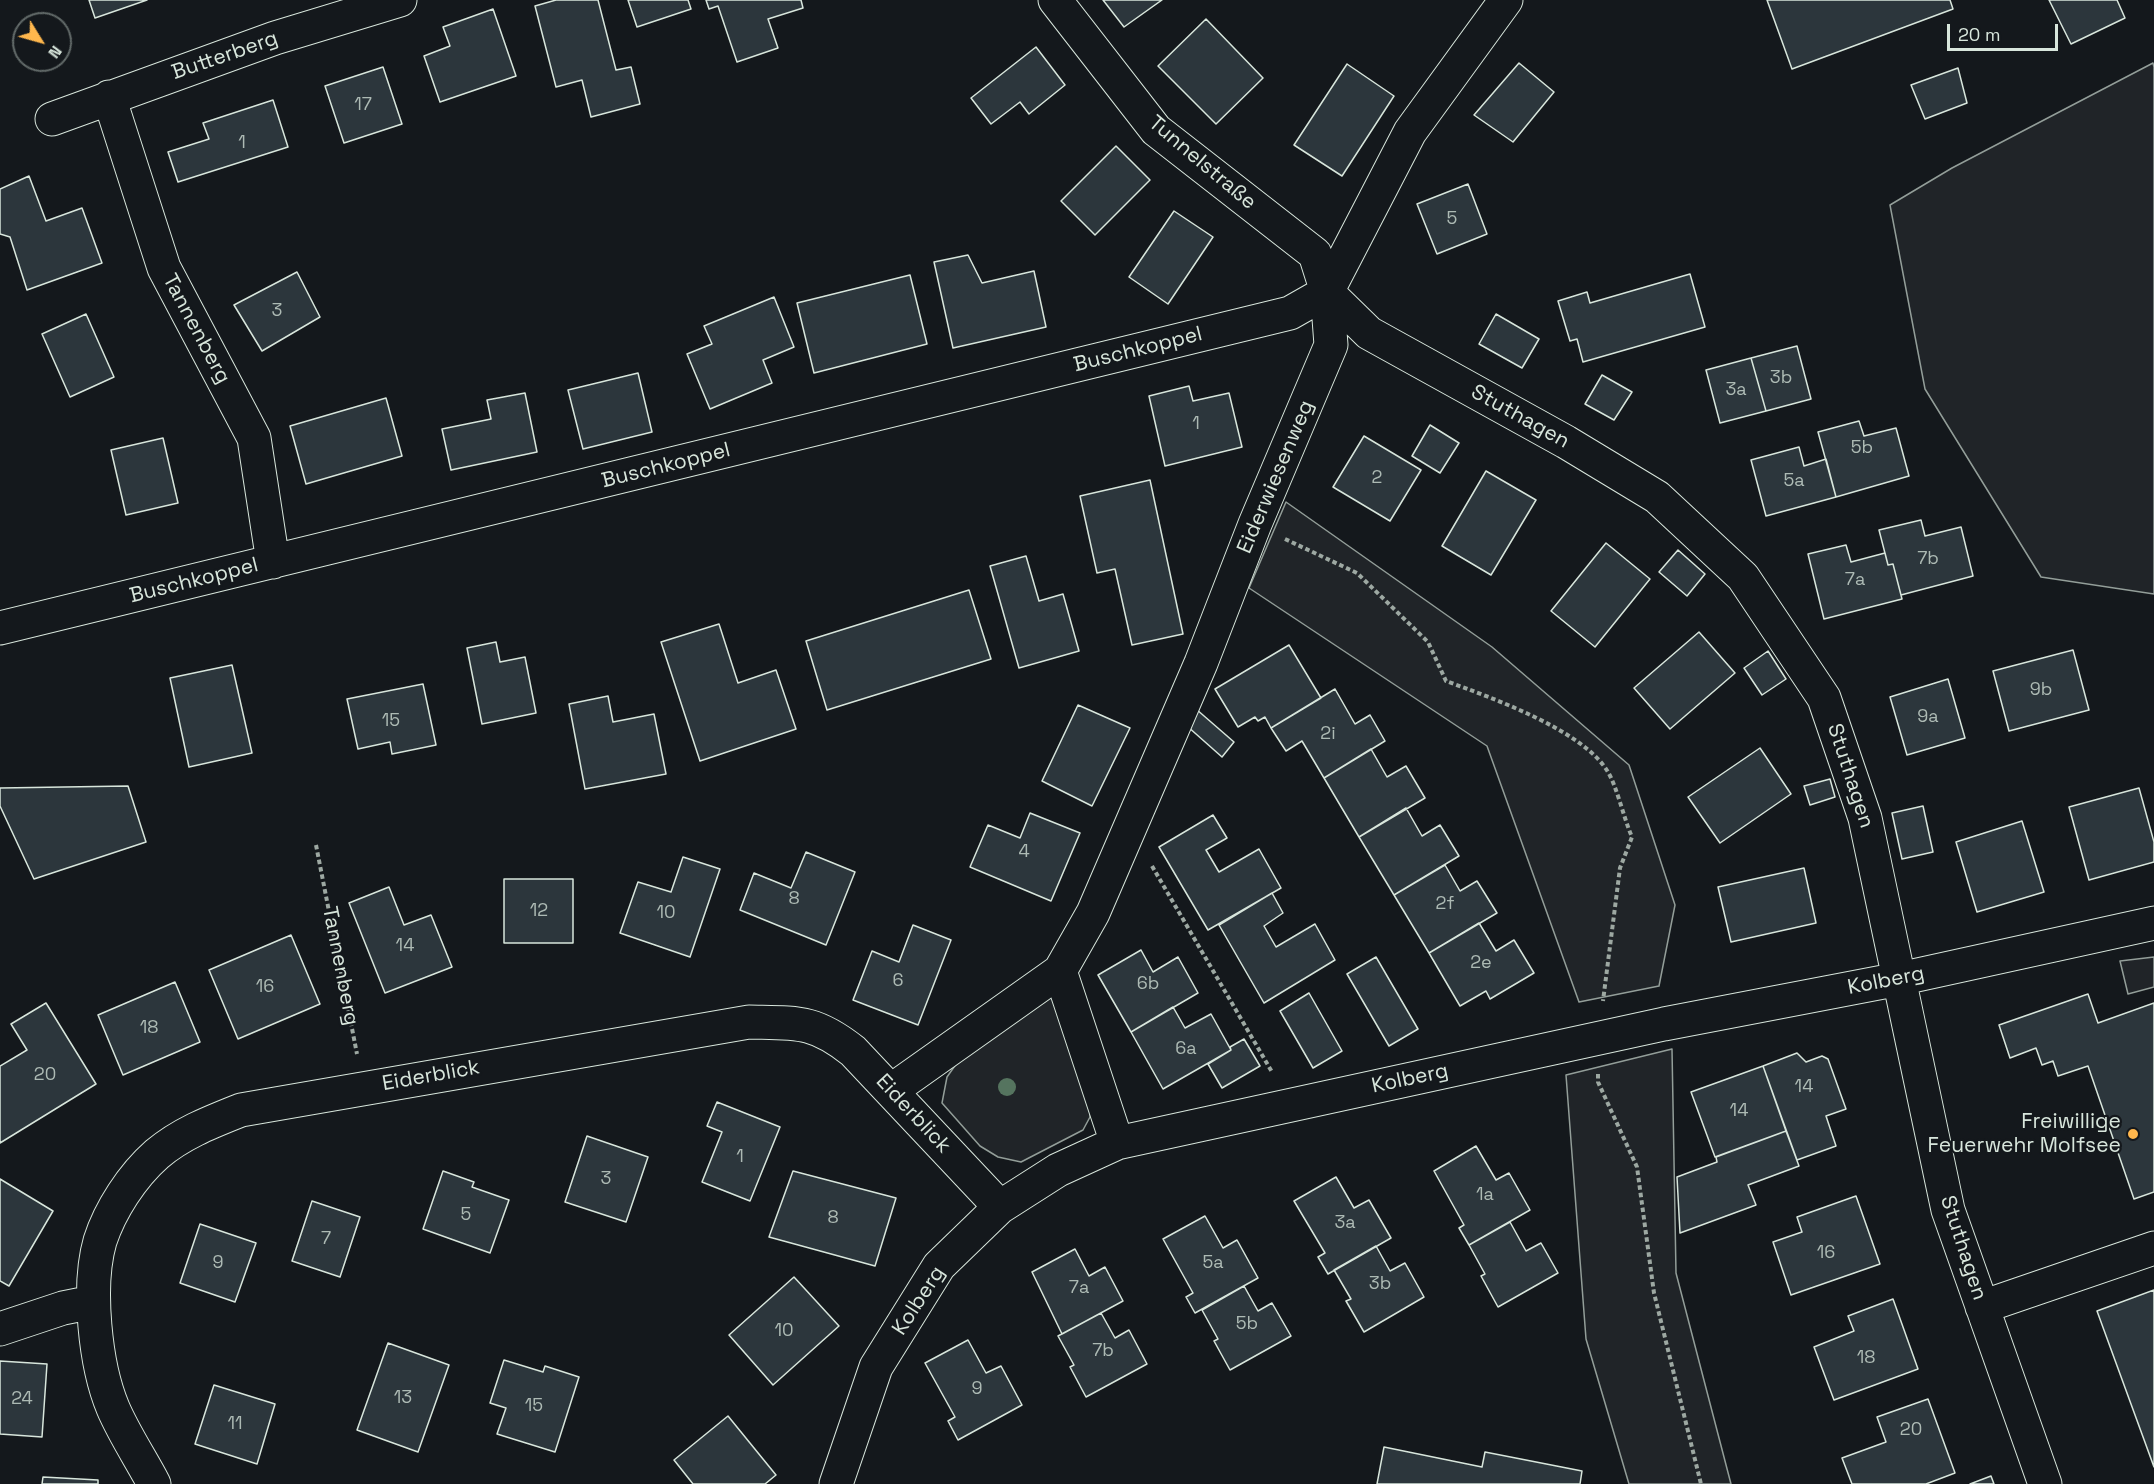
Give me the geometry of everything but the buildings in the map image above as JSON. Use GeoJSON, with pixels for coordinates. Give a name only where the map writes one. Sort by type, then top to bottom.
{"type":"FeatureCollection","features":[{"type":"Feature","properties":{"kind":"street","name":"Butterberg"},"geometry":{"type":"LineString","coordinates":[[52,119],[275,38],[400,0]]}},
{"type":"Feature","properties":{"kind":"street","name":"Tunnelstraße"},"geometry":{"type":"LineString","coordinates":[[1055,0],[1156,129],[1315,254],[1327,292]]}},
{"type":"Feature","properties":{"kind":"street"},"geometry":{"type":"LineString","coordinates":[[1327,292],[1410,132],[1506,0]]}},
{"type":"Feature","properties":{"kind":"street","name":"Tannenberg"},"geometry":{"type":"LineString","coordinates":[[109,97],[164,268],[254,438],[273,562]]}},
{"type":"Feature","properties":{"kind":"street","name":"Eiderwiesenweg"},"geometry":{"type":"LineString","coordinates":[[1060,971],[1093,913],[1201,663],[1255,524],[1331,345],[1327,292]]}},
{"type":"Feature","properties":{"kind":"street","name":"Buschkoppel"},"geometry":{"type":"LineString","coordinates":[[0,628],[1290,313],[1327,292]]}},
{"type":"Feature","properties":{"kind":"street","name":"Stuthagen"},"geometry":{"type":"LineString","coordinates":[[1327,292],[1369,333],[1566,442],[1657,497],[1743,577],[1824,698],[1865,818],[1948,1210],[2045,1484]]}},
{"type":"Feature","properties":{"kind":"street","name":"Kolberg"},"geometry":{"type":"LineString","coordinates":[[836,1484],[876,1367],[939,1266],[1000,1207],[1058,1170],[1117,1143],[1600,1039],[1899,979],[2154,922]]}},
{"type":"Feature","properties":{"kind":"street"},"geometry":{"type":"LineString","coordinates":[[892,1090],[1060,971],[1117,1143]]}},
{"type":"Feature","properties":{"kind":"street","name":"Eiderblick"},"geometry":{"type":"LineString","coordinates":[[154,1484],[113,1407],[98,1353],[93,1302],[100,1242],[122,1195],[156,1155],[198,1127],[241,1110],[749,1022],[801,1023],[830,1033],[853,1051],[1000,1207]]}},
{"type":"Feature","properties":{"kind":"street"},"geometry":{"type":"LineString","coordinates":[[1982,1307],[2154,1248]]}},
{"type":"Feature","properties":{"kind":"street"},"geometry":{"type":"LineString","coordinates":[[0,1329],[63,1308],[93,1302]]}},
{"type":"Feature","properties":{"kind":"path"},"geometry":{"type":"LineString","coordinates":[[1255,524],[1357,573],[1428,642],[1446,681],[1497,700],[1573,737],[1608,772],[1632,837],[1620,868],[1600,1039],[1598,1082],[1637,1167],[1654,1293],[1701,1484]]}},
{"type":"Feature","properties":{"kind":"path"},"geometry":{"type":"LineString","coordinates":[[1130,827],[1278,1083],[1284,1107]]}},
{"type":"Feature","properties":{"kind":"path","name":"Tannenberg"},"geometry":{"type":"LineString","coordinates":[[316,845],[364,1088]]}},
{"type":"Feature","properties":{"kind":"shaded area"},"geometry":{"type":"Polygon","coordinates":[[[2153,63],[2154,594],[2041,577],[1925,389],[1890,205],[1952,168],[2153,63]]]}},
{"type":"Feature","properties":{"kind":"shaded area"},"geometry":{"type":"Polygon","coordinates":[[[1286,502],[1492,647],[1629,765],[1675,905],[1659,986],[1579,1002],[1487,746],[1249,588],[1286,502]]]}},
{"type":"Feature","properties":{"kind":"shaded area"},"geometry":{"type":"Polygon","coordinates":[[[2154,957],[2154,987],[2128,994],[2120,961],[2154,957]]]}},
{"type":"Feature","properties":{"kind":"shaded area"},"geometry":{"type":"Polygon","coordinates":[[[1041,995],[1059,1000],[1091,1101],[1090,1117],[1083,1130],[1021,1162],[998,1157],[980,1146],[942,1103],[947,1077],[966,1050],[1041,995]]]}},
{"type":"Feature","properties":{"kind":"shaded area"},"geometry":{"type":"Polygon","coordinates":[[[1672,1049],[1676,1273],[1731,1484],[1629,1484],[1586,1339],[1566,1075],[1672,1049]]]}},
{"type":"Feature","properties":{"kind":"place","name":"Freiwillige Feuerwehr Molfsee"},"geometry":{"type":"Point","coordinates":[2133,1134]}}]}
